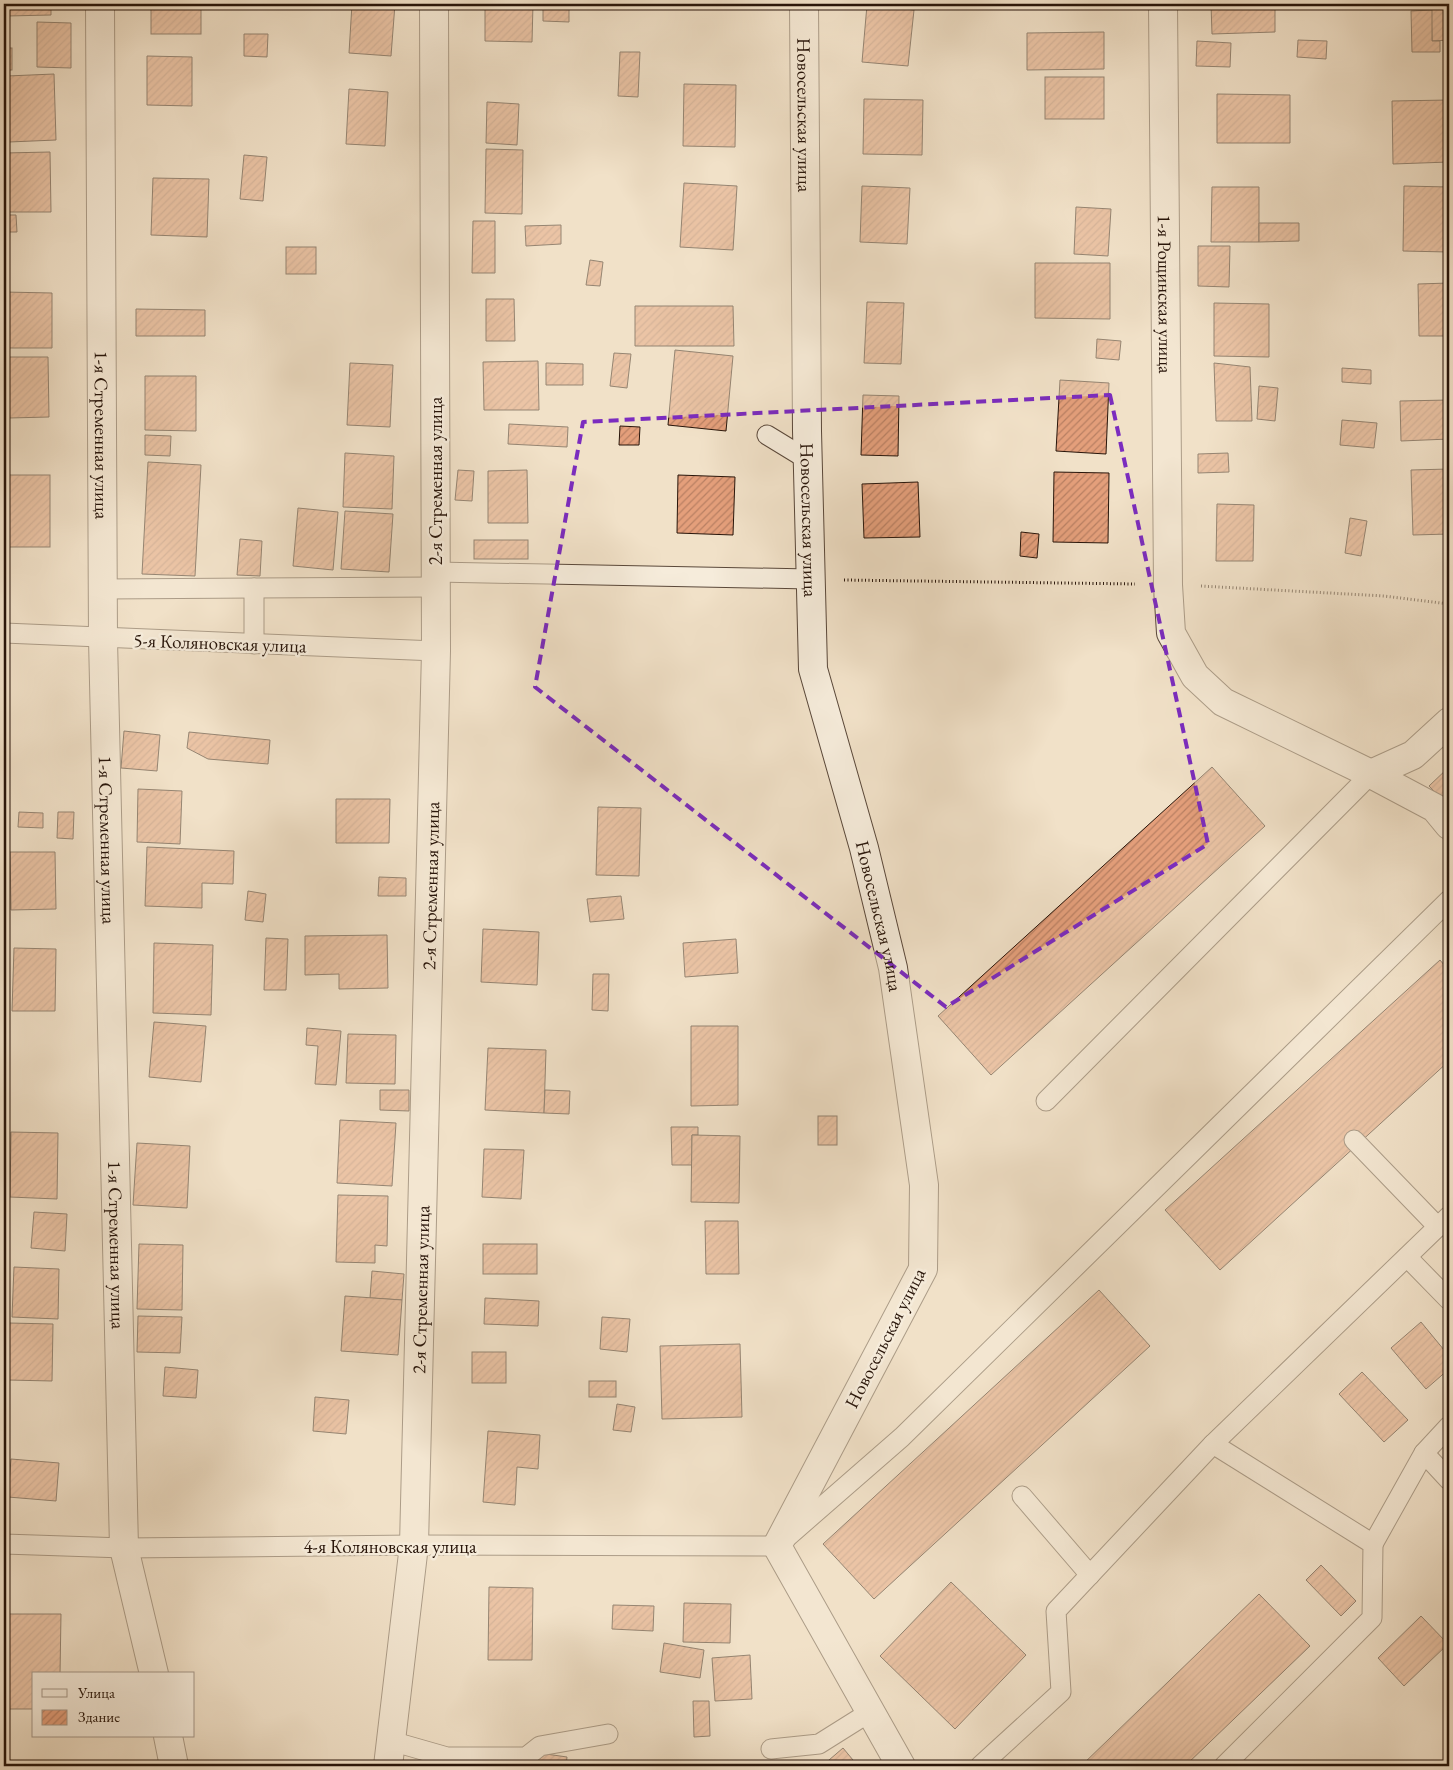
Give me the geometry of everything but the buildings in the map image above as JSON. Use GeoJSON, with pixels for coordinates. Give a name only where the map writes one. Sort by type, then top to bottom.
{"type":"FeatureCollection","features":[{"type":"Feature","properties":{"kind":"street","name":"1-я Стременная улица"},"geometry":{"type":"LineString","coordinates":[[100,4],[103,639],[124,1548],[154,1672]]}},
{"type":"Feature","properties":{"kind":"street","name":"2-я Стременная улица"},"geometry":{"type":"LineString","coordinates":[[390,1753],[414,1545],[436,651],[434,4]]}},
{"type":"Feature","properties":{"kind":"street","name":"Новосельская улица"},"geometry":{"type":"LineString","coordinates":[[777,1546],[923,1269],[924,1186],[893,968],[864,848],[813,669],[808,460],[804,4]]}},
{"type":"Feature","properties":{"kind":"street","name":"1-я Рощинская улица"},"geometry":{"type":"LineString","coordinates":[[1163,4],[1168,585],[1171,632],[1195,676],[1222,702],[1371,774],[1435,808],[1449,825]]}},
{"type":"Feature","properties":{"kind":"street"},"geometry":{"type":"LineString","coordinates":[[1371,774],[1413,755],[1449,722]]}},
{"type":"Feature","properties":{"kind":"street"},"geometry":{"type":"LineString","coordinates":[[777,1546],[901,1766]]}},
{"type":"Feature","properties":{"kind":"street"},"geometry":{"type":"LineString","coordinates":[[168,1738],[174,1766]]}},
{"type":"Feature","properties":{"kind":"lane"},"geometry":{"type":"LineString","coordinates":[[767,435],[808,460]]}},
{"type":"Feature","properties":{"kind":"lane"},"geometry":{"type":"LineString","coordinates":[[103,589],[254,588],[436,580],[810,579]]}},
{"type":"Feature","properties":{"kind":"lane"},"geometry":{"type":"LineString","coordinates":[[254,588],[254,644]]}},
{"type":"Feature","properties":{"kind":"lane","name":"5-я Коляновская улица"},"geometry":{"type":"LineString","coordinates":[[4,633],[103,639],[436,651]]}},
{"type":"Feature","properties":{"kind":"lane"},"geometry":{"type":"LineString","coordinates":[[1046,1101],[1371,774]]}},
{"type":"Feature","properties":{"kind":"lane"},"geometry":{"type":"LineString","coordinates":[[777,1546],[902,1437],[1449,900]]}},
{"type":"Feature","properties":{"kind":"lane"},"geometry":{"type":"LineString","coordinates":[[980,1766],[1061,1692],[1056,1611],[1213,1444],[1444,1222],[1354,1140]]}},
{"type":"Feature","properties":{"kind":"lane"},"geometry":{"type":"LineString","coordinates":[[1407,1257],[1449,1300]]}},
{"type":"Feature","properties":{"kind":"lane"},"geometry":{"type":"LineString","coordinates":[[1224,1766],[1372,1618],[1373,1544],[1424,1453],[1449,1426]]}},
{"type":"Feature","properties":{"kind":"lane"},"geometry":{"type":"LineString","coordinates":[[1213,1444],[1373,1544]]}},
{"type":"Feature","properties":{"kind":"lane"},"geometry":{"type":"LineString","coordinates":[[1424,1453],[1449,1480]]}},
{"type":"Feature","properties":{"kind":"lane"},"geometry":{"type":"LineString","coordinates":[[1022,1496],[1090,1575]]}},
{"type":"Feature","properties":{"kind":"lane","name":"4-я Коляновская улица"},"geometry":{"type":"LineString","coordinates":[[4,1544],[124,1548],[414,1545],[777,1546]]}},
{"type":"Feature","properties":{"kind":"lane"},"geometry":{"type":"LineString","coordinates":[[770,1749],[819,1744],[870,1712]]}},
{"type":"Feature","properties":{"kind":"lane"},"geometry":{"type":"LineString","coordinates":[[390,1753],[447,1757],[526,1757],[540,1746],[608,1734]]}},
{"type":"Feature","properties":{"kind":"path"},"geometry":{"type":"LineString","coordinates":[[810,579],[1168,585],[1384,596],[1449,604]]}},
{"type":"Feature","properties":{"kind":"highlighted area"},"geometry":{"type":"Polygon","coordinates":[[[1110,395],[1208,844],[946,1007],[535,687],[583,422],[1110,395]]]}}]}
